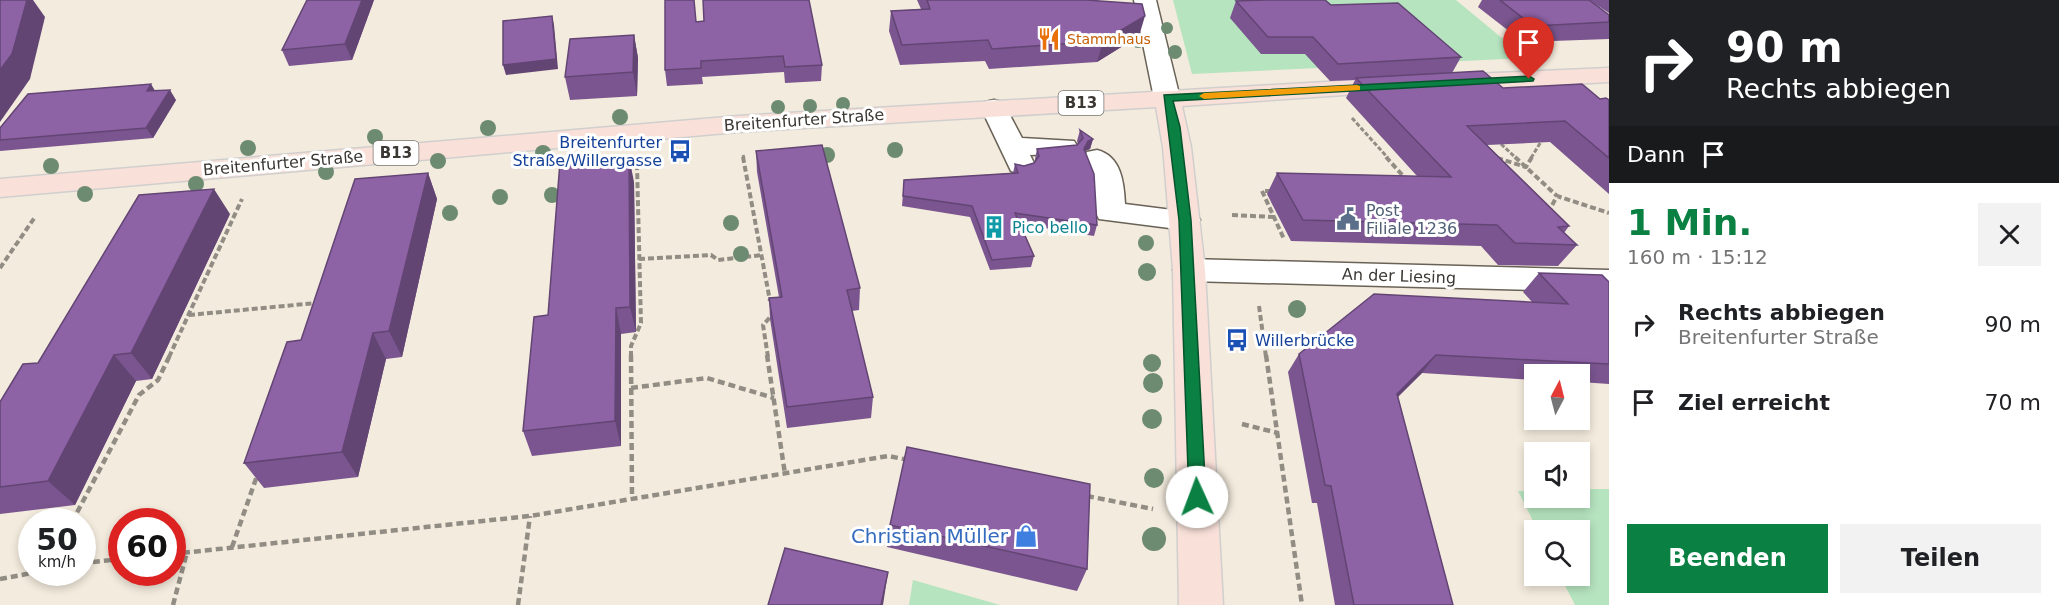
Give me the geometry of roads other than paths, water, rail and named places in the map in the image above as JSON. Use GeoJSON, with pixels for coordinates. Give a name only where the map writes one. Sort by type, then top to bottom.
{"type":"FeatureCollection","features":[{"type":"Feature","properties":{"kind":"main road","name":"Breitenfurter Straße"},"geometry":{"type":"LineString","coordinates":[[0,188],[659,130],[994,108],[1609,75]]}},
{"type":"Feature","properties":{"kind":"main road"},"geometry":{"type":"LineString","coordinates":[[1167,98],[1174,127],[1189,270],[1201,605]]}},
{"type":"Feature","properties":{"kind":"street"},"geometry":{"type":"LineString","coordinates":[[1145,0],[1167,98]]}},
{"type":"Feature","properties":{"kind":"street"},"geometry":{"type":"LineString","coordinates":[[994,108],[1016,155],[1064,147]]}},
{"type":"Feature","properties":{"kind":"street"},"geometry":{"type":"LineString","coordinates":[[1097,158],[1102,162],[1108,176],[1103,218],[1185,220]]}},
{"type":"Feature","properties":{"kind":"street","name":"An der Liesing"},"geometry":{"type":"LineString","coordinates":[[1189,270],[1609,281]]}},
{"type":"Feature","properties":{"kind":"place","name":"Stammhaus"},"geometry":{"type":"Point","coordinates":[1049,39]}},
{"type":"Feature","properties":{"kind":"place","name":"Breitenfurter Straße/Willergasse"},"geometry":{"type":"Point","coordinates":[680,151]}},
{"type":"Feature","properties":{"kind":"place","name":"Post Filiale 1236"},"geometry":{"type":"Point","coordinates":[1348,219]}},
{"type":"Feature","properties":{"kind":"place","name":"Pico bello"},"geometry":{"type":"Point","coordinates":[994,227]}},
{"type":"Feature","properties":{"kind":"place","name":"Willerbrücke"},"geometry":{"type":"Point","coordinates":[1237,340]}},
{"type":"Feature","properties":{"kind":"place","name":"Christian Müller"},"geometry":{"type":"Point","coordinates":[1026,536]}}]}
